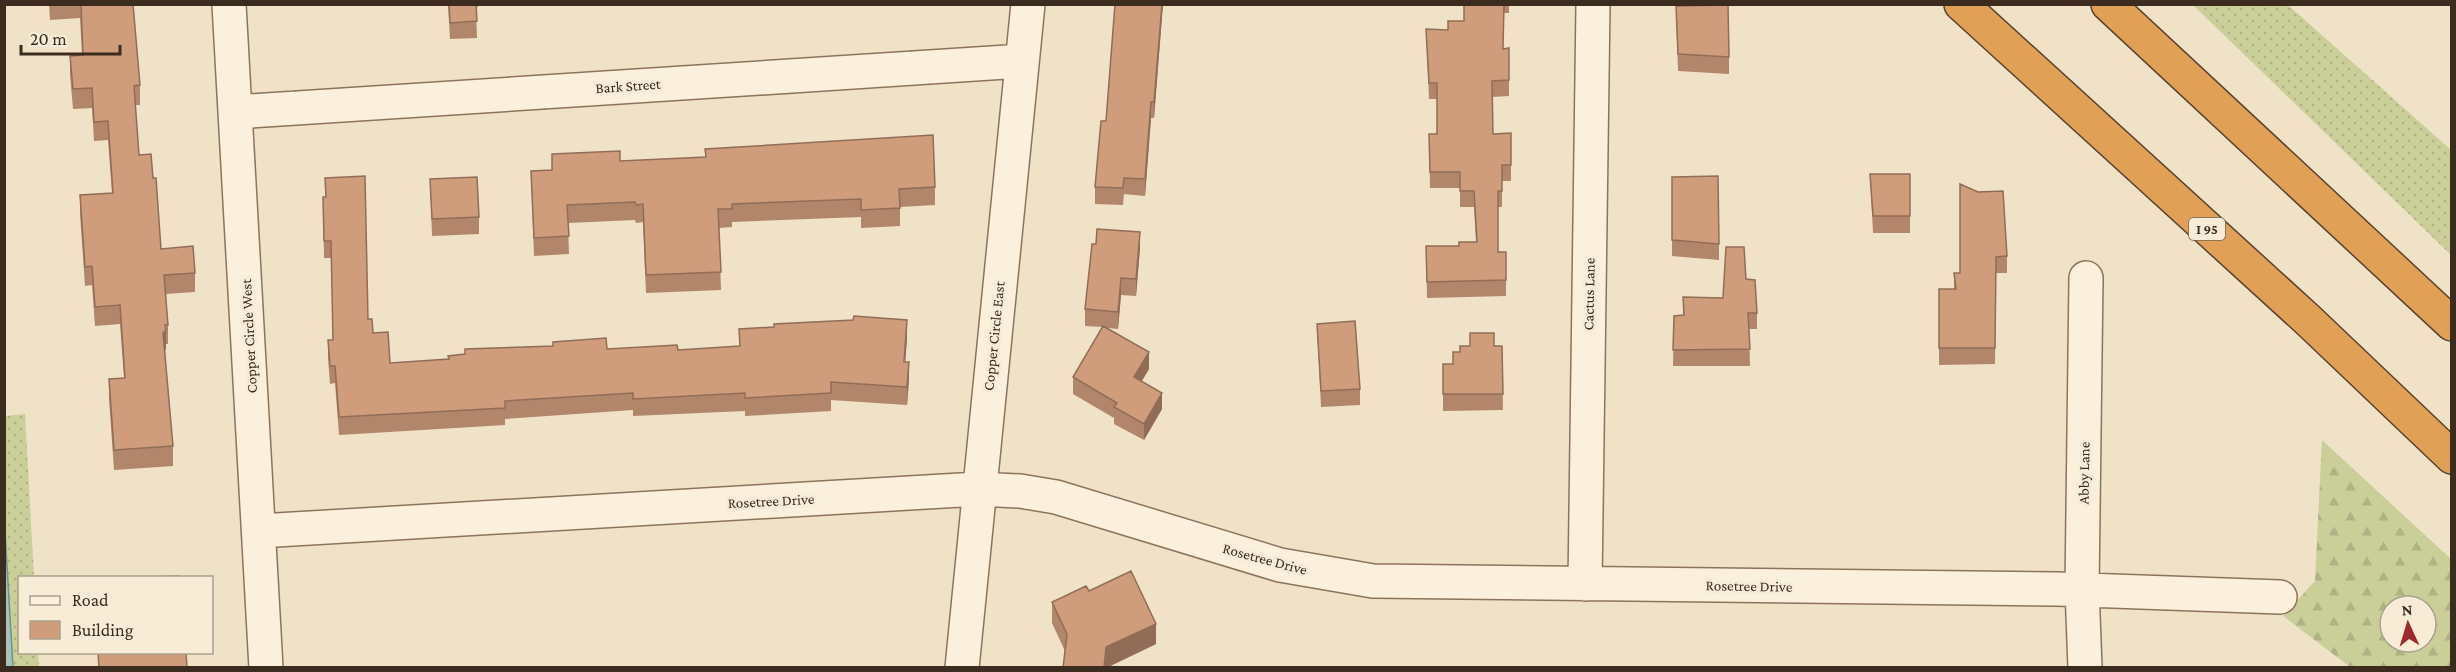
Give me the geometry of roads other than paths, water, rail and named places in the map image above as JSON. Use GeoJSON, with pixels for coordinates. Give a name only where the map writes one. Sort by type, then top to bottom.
{"type":"FeatureCollection","features":[{"type":"Feature","properties":{"kind":"highway"},"geometry":{"type":"LineString","coordinates":[[1953,4],[1991,33]]}},
{"type":"Feature","properties":{"kind":"highway","name":"I 95"},"geometry":{"type":"LineString","coordinates":[[1961,4],[2308,320],[2451,456]]}},
{"type":"Feature","properties":{"kind":"highway"},"geometry":{"type":"LineString","coordinates":[[2108,4],[2451,324]]}},
{"type":"Feature","properties":{"kind":"street","name":"Copper Circle West"},"geometry":{"type":"LineString","coordinates":[[229,4],[266,668]]}},
{"type":"Feature","properties":{"kind":"street","name":"Copper Circle East"},"geometry":{"type":"LineString","coordinates":[[962,668],[1028,4]]}},
{"type":"Feature","properties":{"kind":"street","name":"Cactus Lane"},"geometry":{"type":"LineString","coordinates":[[1585,584],[1593,4]]}},
{"type":"Feature","properties":{"kind":"street","name":"Bark Street"},"geometry":{"type":"LineString","coordinates":[[235,112],[1022,61]]}},
{"type":"Feature","properties":{"kind":"street","name":"Abby Lane"},"geometry":{"type":"LineString","coordinates":[[2085,668],[2082,589],[2086,278]]}},
{"type":"Feature","properties":{"kind":"street","name":"Rosetree Drive"},"geometry":{"type":"LineString","coordinates":[[259,531],[978,489],[1020,491],[1056,497],[1280,566],[1373,582],[2082,589],[2280,597]]}},
{"type":"Feature","properties":{"kind":"water"},"geometry":{"type":"Polygon","coordinates":[[[5,532],[13,667],[5,667],[5,532]]]}}]}
